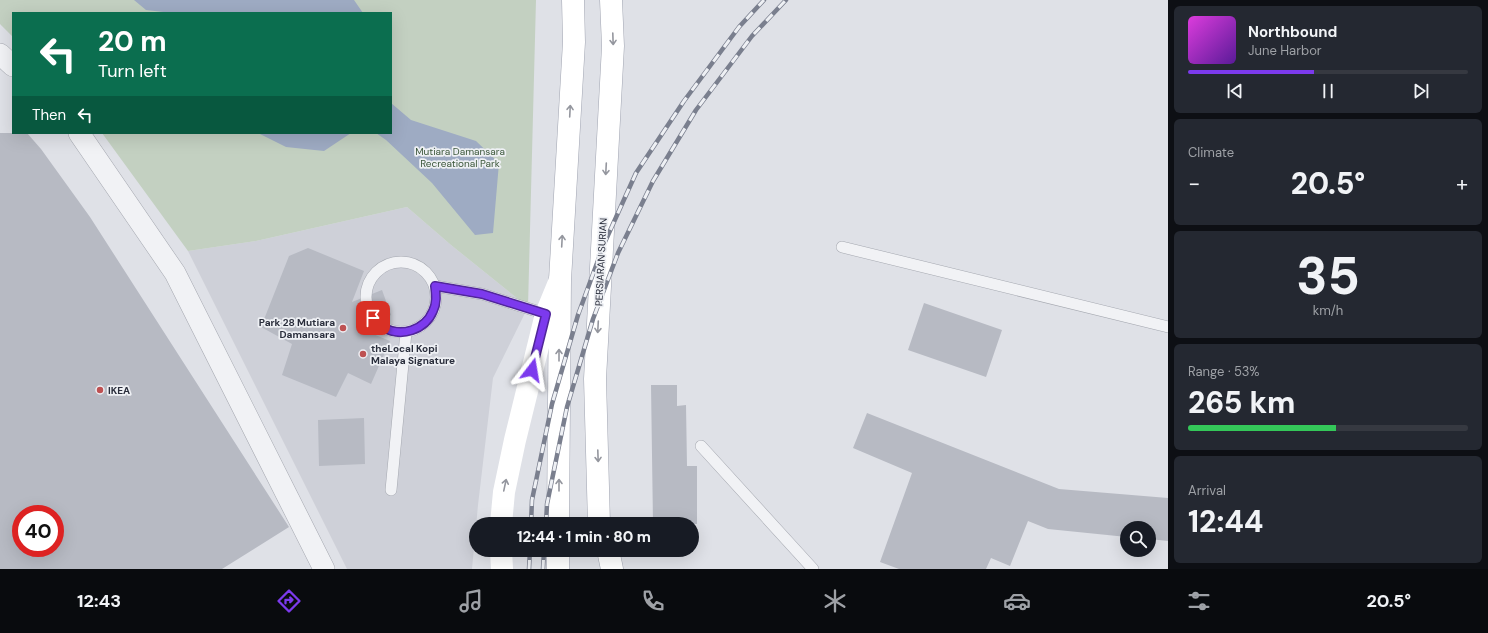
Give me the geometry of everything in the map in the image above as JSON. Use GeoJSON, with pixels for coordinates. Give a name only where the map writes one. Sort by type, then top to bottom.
{"type":"FeatureCollection","features":[{"type":"Feature","properties":{"kind":"main road"},"geometry":{"type":"LineString","coordinates":[[558,517],[560,280],[574,42],[573,0]]}},
{"type":"Feature","properties":{"kind":"main road","name":"PERSIARAN SURIAN"},"geometry":{"type":"LineString","coordinates":[[599,517],[595,379],[613,46],[612,0]]}},
{"type":"Feature","properties":{"kind":"main road"},"geometry":{"type":"LineString","coordinates":[[502,517],[505,484],[546,314],[560,280]]}},
{"type":"Feature","properties":{"kind":"main road"},"geometry":{"type":"LineString","coordinates":[[599,494],[603,517]]}},
{"type":"Feature","properties":{"kind":"main road"},"geometry":{"type":"LineString","coordinates":[[501,557],[502,569]]}},
{"type":"Feature","properties":{"kind":"main road"},"geometry":{"type":"LineString","coordinates":[[558,557],[558,569]]}},
{"type":"Feature","properties":{"kind":"main road"},"geometry":{"type":"LineString","coordinates":[[598,557],[598,569]]}},
{"type":"Feature","properties":{"kind":"main road"},"geometry":{"type":"LineString","coordinates":[[609,557],[612,569]]}},
{"type":"Feature","properties":{"kind":"street"},"geometry":{"type":"LineString","coordinates":[[0,54],[12,65]]}},
{"type":"Feature","properties":{"kind":"street"},"geometry":{"type":"LineString","coordinates":[[80,134],[175,273],[322,568]]}},
{"type":"Feature","properties":{"kind":"lane"},"geometry":{"type":"LineString","coordinates":[[842,247],[1168,327]]}},
{"type":"Feature","properties":{"kind":"lane"},"geometry":{"type":"LineString","coordinates":[[401,261],[413,263],[422,268],[430,276],[435,286],[437,298],[434,310],[427,321],[418,328],[406,332],[394,331],[382,327],[369,311],[366,297],[368,286],[373,276],[380,268],[390,263],[401,261]]}},
{"type":"Feature","properties":{"kind":"lane"},"geometry":{"type":"LineString","coordinates":[[435,286],[482,294],[546,314]]}},
{"type":"Feature","properties":{"kind":"lane"},"geometry":{"type":"LineString","coordinates":[[392,490],[406,332]]}},
{"type":"Feature","properties":{"kind":"lane"},"geometry":{"type":"LineString","coordinates":[[701,446],[813,569]]}},
{"type":"Feature","properties":{"kind":"shaded area"},"geometry":{"type":"Polygon","coordinates":[[[407,207],[451,245],[528,307],[493,378],[477,517],[469,517],[469,557],[473,557],[472,569],[347,569],[188,251],[256,241],[407,207]]]}},
{"type":"Feature","properties":{"kind":"green space","name":"Mutiara Damansara Recreational Park"},"geometry":{"type":"Polygon","coordinates":[[[0,0],[536,0],[528,307],[451,245],[407,207],[256,241],[188,251],[103,134],[392,134],[392,12],[12,12],[12,36],[0,24],[0,0]]]}},
{"type":"Feature","properties":{"kind":"water"},"geometry":{"type":"Polygon","coordinates":[[[134,0],[354,0],[362,12],[163,12],[146,10],[134,0]]]}},
{"type":"Feature","properties":{"kind":"water"},"geometry":{"type":"Polygon","coordinates":[[[392,104],[411,120],[476,141],[499,163],[493,233],[475,235],[432,183],[386,140],[377,134],[392,134],[392,104]]]}},
{"type":"Feature","properties":{"kind":"water"},"geometry":{"type":"Polygon","coordinates":[[[260,134],[350,134],[324,151],[286,147],[260,134]]]}},
{"type":"Feature","properties":{"kind":"building","name":"IKEA"},"geometry":{"type":"Polygon","coordinates":[[[0,133],[28,134],[41,149],[90,217],[289,527],[222,569],[0,569],[0,133]]]}},
{"type":"Feature","properties":{"kind":"building"},"geometry":{"type":"Polygon","coordinates":[[[308,248],[364,271],[352,302],[382,290],[391,315],[361,329],[390,341],[371,384],[348,373],[336,397],[282,375],[292,344],[261,327],[289,256],[308,248]]]}},
{"type":"Feature","properties":{"kind":"building"},"geometry":{"type":"Polygon","coordinates":[[[924,303],[1002,330],[986,377],[908,350],[924,303]]]}},
{"type":"Feature","properties":{"kind":"building"},"geometry":{"type":"Polygon","coordinates":[[[651,385],[677,385],[677,406],[686,405],[687,466],[697,466],[697,517],[653,517],[651,385]]]}},
{"type":"Feature","properties":{"kind":"building"},"geometry":{"type":"Polygon","coordinates":[[[867,413],[1059,489],[1168,498],[1168,541],[1156,540],[1156,521],[1120,521],[1120,536],[1048,529],[1028,521],[1010,566],[991,558],[986,569],[899,569],[880,562],[912,473],[853,448],[867,413]]]}},
{"type":"Feature","properties":{"kind":"building"},"geometry":{"type":"Polygon","coordinates":[[[364,418],[365,464],[319,466],[318,420],[364,418]]]}},
{"type":"Feature","properties":{"kind":"railway"},"geometry":{"type":"LineString","coordinates":[[531,517],[532,500],[552,404],[578,315],[604,244],[636,173],[684,101],[739,27],[764,0]]}},
{"type":"Feature","properties":{"kind":"railway"},"geometry":{"type":"LineString","coordinates":[[546,517],[547,504],[567,407],[593,319],[618,253],[653,181],[696,110],[752,36],[786,0]]}},
{"type":"Feature","properties":{"kind":"railway"},"geometry":{"type":"LineString","coordinates":[[529,569],[530,557]]}},
{"type":"Feature","properties":{"kind":"railway"},"geometry":{"type":"LineString","coordinates":[[543,569],[544,557]]}},
{"type":"Feature","properties":{"kind":"place","name":"Park 28 Mutiara Damansara"},"geometry":{"type":"Point","coordinates":[343,328]}},
{"type":"Feature","properties":{"kind":"place","name":"theLocal Kopi Malaya Signature"},"geometry":{"type":"Point","coordinates":[363,354]}},
{"type":"Feature","properties":{"kind":"place","name":"IKEA"},"geometry":{"type":"Point","coordinates":[100,390]}},
{"type":"Feature","properties":{"kind":"route"},"geometry":{"type":"LineString","coordinates":[[373,318],[382,327],[394,331],[406,332],[418,328],[427,321],[434,310],[437,298],[435,286],[482,294],[546,314],[532,370]]}}]}
